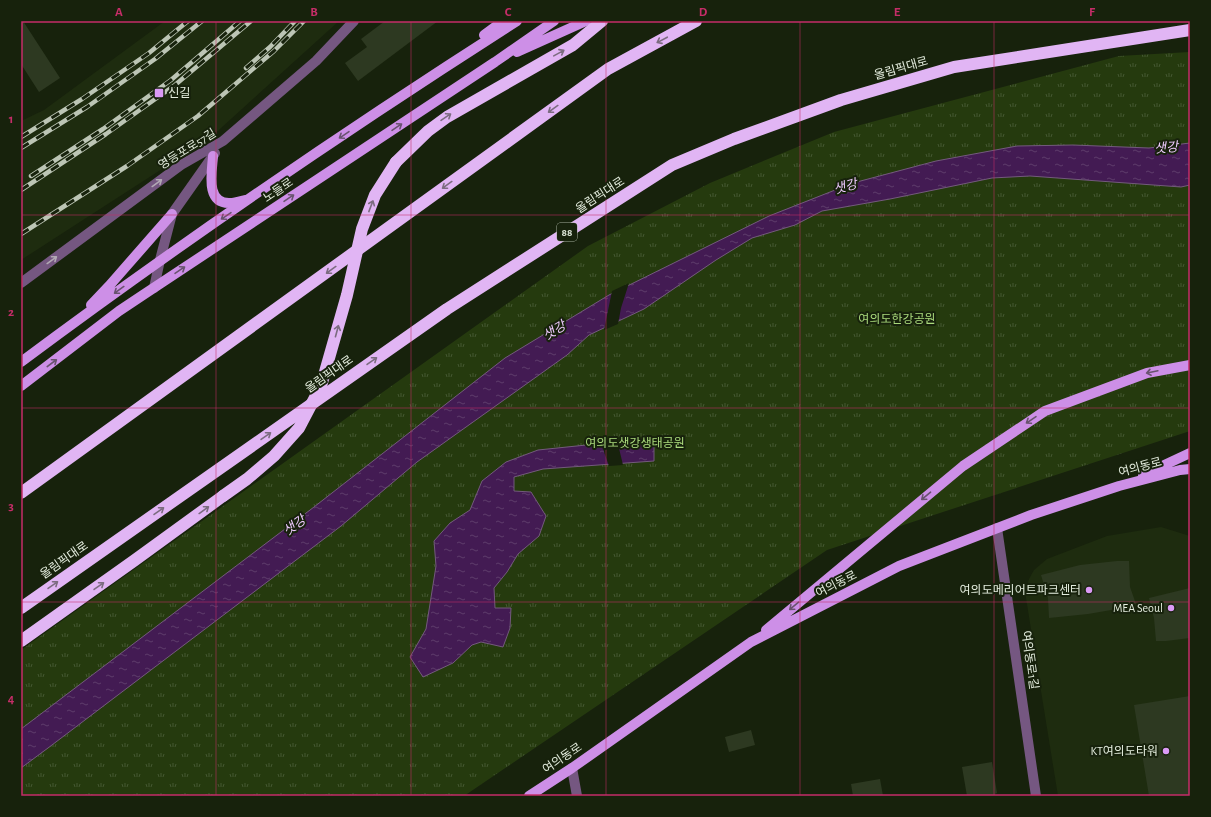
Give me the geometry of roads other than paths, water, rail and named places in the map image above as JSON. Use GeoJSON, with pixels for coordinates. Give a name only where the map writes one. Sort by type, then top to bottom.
{"type":"FeatureCollection","features":[{"type":"Feature","properties":{"kind":"highway"},"geometry":{"type":"LineString","coordinates":[[21,641],[247,479],[274,456],[299,428],[321,386],[347,295],[362,229],[375,195],[396,162],[428,131],[447,117],[573,45],[602,21]]}},
{"type":"Feature","properties":{"kind":"highway"},"geometry":{"type":"LineString","coordinates":[[21,493],[608,69],[696,21]]}},
{"type":"Feature","properties":{"kind":"highway","name":"올림픽대로"},"geometry":{"type":"LineString","coordinates":[[21,608],[447,309],[672,165],[734,139],[841,100],[954,68],[1190,30]]}},
{"type":"Feature","properties":{"kind":"main road"},"geometry":{"type":"LineString","coordinates":[[412,89],[503,21]]}},
{"type":"Feature","properties":{"kind":"main road","name":"노들로"},"geometry":{"type":"LineString","coordinates":[[21,362],[160,260],[412,89],[518,21]]}},
{"type":"Feature","properties":{"kind":"main road","name":"노들로"},"geometry":{"type":"LineString","coordinates":[[21,386],[120,311],[495,62],[554,21]]}},
{"type":"Feature","properties":{"kind":"main road"},"geometry":{"type":"LineString","coordinates":[[495,62],[586,21]]}},
{"type":"Feature","properties":{"kind":"main road"},"geometry":{"type":"LineString","coordinates":[[213,156],[211,184],[213,194],[219,201],[230,204],[251,198]]}},
{"type":"Feature","properties":{"kind":"main road"},"geometry":{"type":"LineString","coordinates":[[72,325],[109,286],[172,214]]}},
{"type":"Feature","properties":{"kind":"main road"},"geometry":{"type":"LineString","coordinates":[[21,356],[33,354]]}},
{"type":"Feature","properties":{"kind":"main road"},"geometry":{"type":"LineString","coordinates":[[751,642],[963,466],[1045,411],[1146,373],[1190,365]]}},
{"type":"Feature","properties":{"kind":"main road"},"geometry":{"type":"LineString","coordinates":[[1119,486],[1190,453]]}},
{"type":"Feature","properties":{"kind":"main road","name":"여의동로"},"geometry":{"type":"LineString","coordinates":[[529,796],[572,768],[751,642],[899,566],[1031,515],[1119,486],[1180,470],[1190,469]]}},
{"type":"Feature","properties":{"kind":"street","name":"영등포로57길"},"geometry":{"type":"LineString","coordinates":[[21,283],[181,165],[223,141],[316,61],[354,21]]}},
{"type":"Feature","properties":{"kind":"street"},"geometry":{"type":"LineString","coordinates":[[154,288],[172,214],[223,141]]}},
{"type":"Feature","properties":{"kind":"street","name":"여의동로1길"},"geometry":{"type":"LineString","coordinates":[[997,528],[1036,796]]}},
{"type":"Feature","properties":{"kind":"street"},"geometry":{"type":"LineString","coordinates":[[572,768],[577,796]]}},
{"type":"Feature","properties":{"kind":"water","name":"샛강"},"geometry":{"type":"Polygon","coordinates":[[[1190,143],[1190,185],[1181,187],[1030,176],[992,178],[822,211],[795,225],[752,238],[716,260],[644,309],[589,335],[567,355],[417,462],[341,526],[21,768],[21,729],[314,507],[505,358],[609,295],[769,216],[853,183],[936,161],[1017,146],[1073,145],[1149,148],[1190,143]]]}},
{"type":"Feature","properties":{"kind":"water"},"geometry":{"type":"Polygon","coordinates":[[[654,438],[654,461],[543,469],[514,477],[514,491],[531,492],[546,516],[539,536],[518,554],[507,572],[494,588],[495,608],[511,608],[510,628],[503,647],[481,642],[472,645],[453,663],[423,677],[410,657],[426,629],[436,566],[434,541],[450,523],[470,510],[482,481],[506,462],[538,450],[654,438]]]}},
{"type":"Feature","properties":{"kind":"railway"},"geometry":{"type":"LineString","coordinates":[[21,137],[82,99],[149,53],[188,21]]}},
{"type":"Feature","properties":{"kind":"railway"},"geometry":{"type":"LineString","coordinates":[[21,148],[87,107],[155,59],[202,21]]}},
{"type":"Feature","properties":{"kind":"railway"},"geometry":{"type":"LineString","coordinates":[[31,176],[103,129],[171,80],[240,21]]}},
{"type":"Feature","properties":{"kind":"railway"},"geometry":{"type":"LineString","coordinates":[[21,190],[106,134],[175,85],[251,21]]}},
{"type":"Feature","properties":{"kind":"railway"},"geometry":{"type":"LineString","coordinates":[[246,68],[270,47],[295,21]]}},
{"type":"Feature","properties":{"kind":"railway"},"geometry":{"type":"LineString","coordinates":[[21,234],[127,166],[198,116],[274,51],[304,21]]}},
{"type":"Feature","properties":{"kind":"place","name":"신길"},"geometry":{"type":"Point","coordinates":[159,93]}},
{"type":"Feature","properties":{"kind":"place","name":"여의도메리어트파크센터"},"geometry":{"type":"Point","coordinates":[1089,590]}},
{"type":"Feature","properties":{"kind":"place","name":"MEA Seoul"},"geometry":{"type":"Point","coordinates":[1171,608]}},
{"type":"Feature","properties":{"kind":"place","name":"KT여의도타워"},"geometry":{"type":"Point","coordinates":[1166,751]}},
{"type":"Feature","properties":{"kind":"park label","name":"여의도한강공원"},"geometry":{"type":"Point","coordinates":[897,319]}},
{"type":"Feature","properties":{"kind":"park label","name":"여의도샛강생태공원"},"geometry":{"type":"Point","coordinates":[635,443]}}]}
